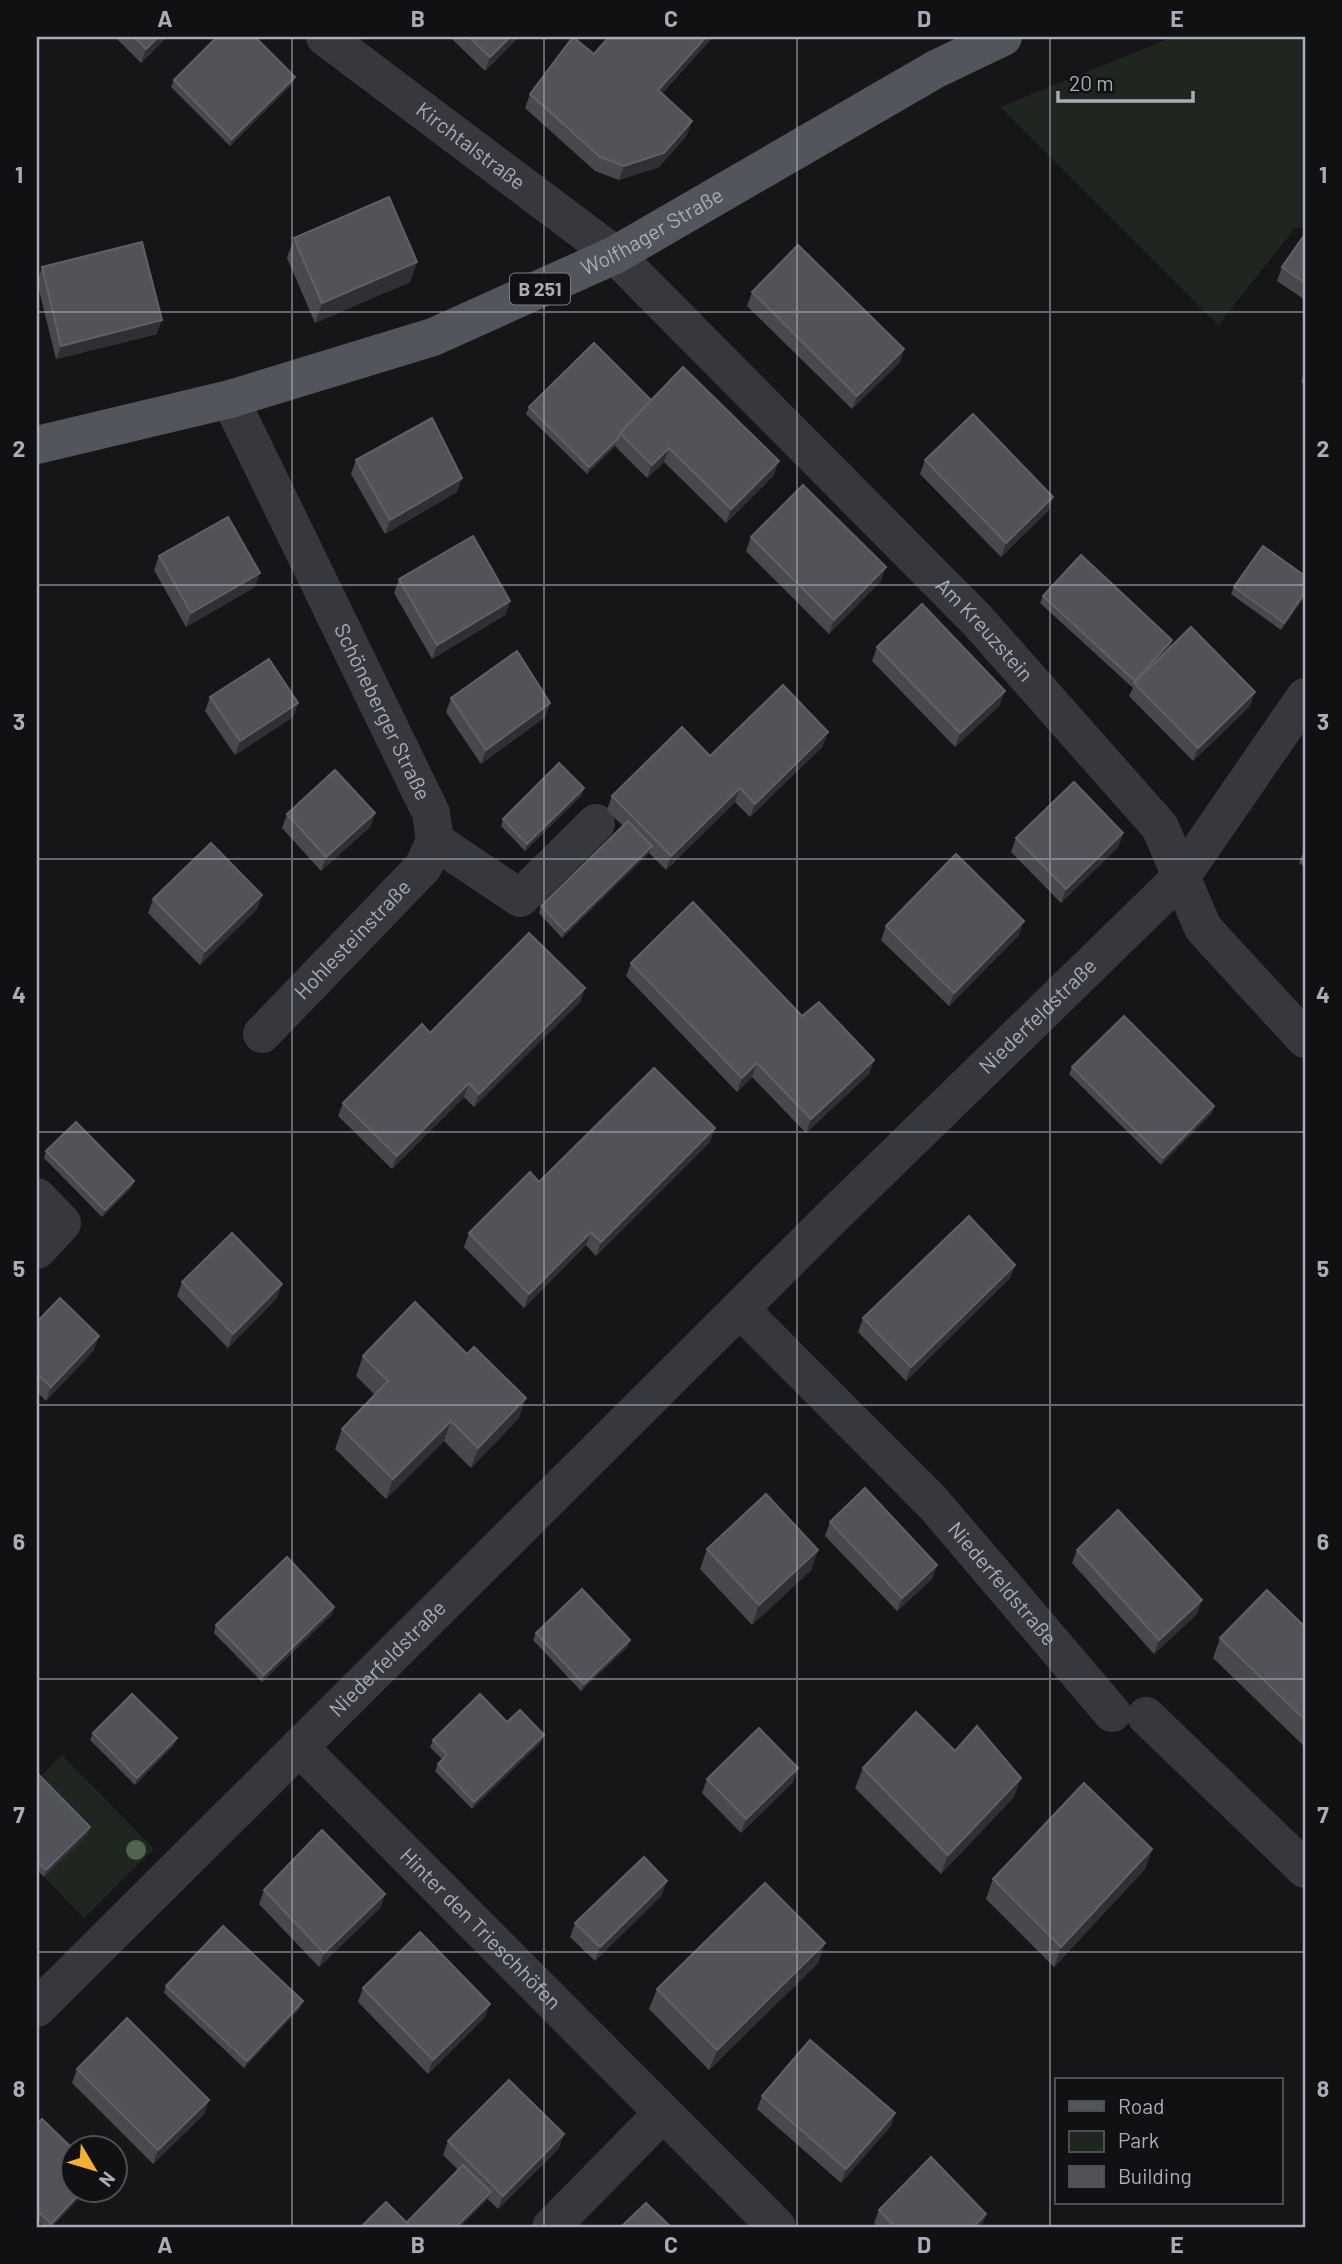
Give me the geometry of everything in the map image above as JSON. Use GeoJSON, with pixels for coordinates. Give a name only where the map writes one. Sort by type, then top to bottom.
{"type":"FeatureCollection","features":[{"type":"Feature","properties":{"kind":"main road","name":"Wolfhager Straße"},"geometry":{"type":"LineString","coordinates":[[37,445],[230,400],[433,337],[615,255],[936,69],[1003,37]]}},
{"type":"Feature","properties":{"kind":"street","name":"Kirchtalstraße"},"geometry":{"type":"LineString","coordinates":[[325,37],[615,255]]}},
{"type":"Feature","properties":{"kind":"street","name":"Am Kreuzstein"},"geometry":{"type":"LineString","coordinates":[[615,255],[977,620],[1160,827],[1203,928],[1305,1039]]}},
{"type":"Feature","properties":{"kind":"street","name":"Schöneberger Straße"},"geometry":{"type":"LineString","coordinates":[[230,400],[431,813],[435,841]]}},
{"type":"Feature","properties":{"kind":"street","name":"Niederfeldstraße"},"geometry":{"type":"LineString","coordinates":[[37,2008],[740,1309],[1181,877],[1305,697]]}},
{"type":"Feature","properties":{"kind":"street"},"geometry":{"type":"LineString","coordinates":[[435,841],[520,898],[596,823]]}},
{"type":"Feature","properties":{"kind":"street","name":"Hohlesteinstraße"},"geometry":{"type":"LineString","coordinates":[[262,1034],[423,867],[435,841]]}},
{"type":"Feature","properties":{"kind":"street"},"geometry":{"type":"LineString","coordinates":[[37,1197],[62,1223],[37,1250]]}},
{"type":"Feature","properties":{"kind":"street","name":"Niederfeldstraße"},"geometry":{"type":"LineString","coordinates":[[740,1309],[934,1504],[1129,1715],[1298,1846]]}},
{"type":"Feature","properties":{"kind":"street","name":"Hinter den Trieschhöfen"},"geometry":{"type":"LineString","coordinates":[[299,1747],[777,2227]]}},
{"type":"Feature","properties":{"kind":"street"},"geometry":{"type":"LineString","coordinates":[[551,2227],[662,2114]]}},
{"type":"Feature","properties":{"kind":"green space"},"geometry":{"type":"Polygon","coordinates":[[[1173,37],[1305,37],[1305,227],[1295,228],[1218,325],[1000,107],[1173,37]]]}},
{"type":"Feature","properties":{"kind":"green space"},"geometry":{"type":"Polygon","coordinates":[[[62,1755],[154,1849],[84,1918],[44,1877],[88,1834],[37,1780],[62,1755]]]}},
{"type":"Feature","properties":{"kind":"building"},"geometry":{"type":"Polygon","coordinates":[[[134,37],[158,37],[146,49],[134,37]]]}},
{"type":"Feature","properties":{"kind":"building"},"geometry":{"type":"Polygon","coordinates":[[[217,37],[255,37],[295,77],[232,139],[174,80],[217,37]]]}},
{"type":"Feature","properties":{"kind":"building"},"geometry":{"type":"Polygon","coordinates":[[[469,37],[510,37],[490,57],[469,37]]]}},
{"type":"Feature","properties":{"kind":"building"},"geometry":{"type":"Polygon","coordinates":[[[573,37],[594,54],[609,37],[706,37],[658,90],[692,121],[664,153],[624,166],[600,157],[530,94],[573,37]]]}},
{"type":"Feature","properties":{"kind":"building"},"geometry":{"type":"Polygon","coordinates":[[[389,197],[417,262],[322,303],[294,238],[389,197]]]}},
{"type":"Feature","properties":{"kind":"building"},"geometry":{"type":"Polygon","coordinates":[[[1305,234],[1305,283],[1282,267],[1305,234]]]}},
{"type":"Feature","properties":{"kind":"building"},"geometry":{"type":"Polygon","coordinates":[[[142,242],[162,320],[61,346],[42,267],[142,242]]]}},
{"type":"Feature","properties":{"kind":"building"},"geometry":{"type":"Polygon","coordinates":[[[798,245],[904,349],[857,396],[752,292],[798,245]]]}},
{"type":"Feature","properties":{"kind":"building"},"geometry":{"type":"Polygon","coordinates":[[[594,343],[651,400],[620,433],[618,439],[589,467],[529,407],[594,343]]]}},
{"type":"Feature","properties":{"kind":"building"},"geometry":{"type":"Polygon","coordinates":[[[683,367],[779,461],[731,509],[669,448],[652,465],[620,433],[683,367]]]}},
{"type":"Feature","properties":{"kind":"building"},"geometry":{"type":"Polygon","coordinates":[[[973,414],[1053,497],[1006,543],[925,460],[973,414]]]}},
{"type":"Feature","properties":{"kind":"building"},"geometry":{"type":"Polygon","coordinates":[[[432,418],[462,478],[390,520],[356,460],[432,418]]]}},
{"type":"Feature","properties":{"kind":"building"},"geometry":{"type":"Polygon","coordinates":[[[803,485],[886,567],[834,620],[751,537],[803,485]]]}},
{"type":"Feature","properties":{"kind":"building"},"geometry":{"type":"Polygon","coordinates":[[[228,517],[260,573],[191,613],[159,556],[228,517]]]}},
{"type":"Feature","properties":{"kind":"building"},"geometry":{"type":"Polygon","coordinates":[[[473,536],[510,601],[437,645],[399,579],[473,536]]]}},
{"type":"Feature","properties":{"kind":"building"},"geometry":{"type":"Polygon","coordinates":[[[1263,546],[1305,576],[1305,592],[1284,623],[1234,587],[1263,546]]]}},
{"type":"Feature","properties":{"kind":"building"},"geometry":{"type":"Polygon","coordinates":[[[1081,555],[1172,640],[1135,681],[1043,596],[1081,555]]]}},
{"type":"Feature","properties":{"kind":"building"},"geometry":{"type":"Polygon","coordinates":[[[922,604],[1005,691],[960,733],[877,647],[922,604]]]}},
{"type":"Feature","properties":{"kind":"building"},"geometry":{"type":"Polygon","coordinates":[[[1191,627],[1255,692],[1198,748],[1134,683],[1191,627]]]}},
{"type":"Feature","properties":{"kind":"building"},"geometry":{"type":"Polygon","coordinates":[[[517,651],[550,703],[486,750],[451,698],[517,651]]]}},
{"type":"Feature","properties":{"kind":"building"},"geometry":{"type":"Polygon","coordinates":[[[269,659],[298,703],[240,741],[210,697],[269,659]]]}},
{"type":"Feature","properties":{"kind":"building"},"geometry":{"type":"Polygon","coordinates":[[[783,685],[828,732],[755,804],[740,788],[671,856],[612,796],[682,727],[710,756],[783,685]]]}},
{"type":"Feature","properties":{"kind":"building"},"geometry":{"type":"Polygon","coordinates":[[[559,763],[584,788],[527,844],[503,819],[559,763]]]}},
{"type":"Feature","properties":{"kind":"building"},"geometry":{"type":"Polygon","coordinates":[[[335,770],[375,813],[326,857],[287,814],[335,770]]]}},
{"type":"Feature","properties":{"kind":"building"},"geometry":{"type":"Polygon","coordinates":[[[1074,782],[1123,833],[1066,889],[1016,838],[1074,782]]]}},
{"type":"Feature","properties":{"kind":"building"},"geometry":{"type":"Polygon","coordinates":[[[628,821],[652,846],[565,931],[541,906],[628,821]]]}},
{"type":"Feature","properties":{"kind":"building"},"geometry":{"type":"Polygon","coordinates":[[[211,843],[262,895],[205,951],[153,899],[211,843]]]}},
{"type":"Feature","properties":{"kind":"building"},"geometry":{"type":"Polygon","coordinates":[[[956,854],[1024,921],[954,993],[886,926],[956,854]]]}},
{"type":"Feature","properties":{"kind":"building"},"geometry":{"type":"Polygon","coordinates":[[[693,902],[802,1016],[819,1002],[874,1060],[811,1119],[757,1063],[742,1078],[631,963],[693,902]]]}},
{"type":"Feature","properties":{"kind":"building"},"geometry":{"type":"Polygon","coordinates":[[[529,933],[585,988],[479,1094],[469,1083],[397,1156],[343,1103],[422,1024],[430,1033],[529,933]]]}},
{"type":"Feature","properties":{"kind":"building"},"geometry":{"type":"Polygon","coordinates":[[[1124,1016],[1214,1106],[1163,1158],[1072,1067],[1124,1016]]]}},
{"type":"Feature","properties":{"kind":"building"},"geometry":{"type":"Polygon","coordinates":[[[654,1068],[715,1128],[601,1242],[591,1232],[529,1294],[469,1233],[530,1172],[539,1182],[654,1068]]]}},
{"type":"Feature","properties":{"kind":"building"},"geometry":{"type":"Polygon","coordinates":[[[76,1122],[134,1181],[105,1210],[46,1151],[76,1122]]]}},
{"type":"Feature","properties":{"kind":"building"},"geometry":{"type":"Polygon","coordinates":[[[969,1216],[1015,1265],[911,1367],[863,1318],[969,1216]]]}},
{"type":"Feature","properties":{"kind":"building"},"geometry":{"type":"Polygon","coordinates":[[[232,1233],[282,1284],[233,1334],[182,1282],[232,1233]]]}},
{"type":"Feature","properties":{"kind":"building"},"geometry":{"type":"Polygon","coordinates":[[[60,1298],[99,1336],[51,1387],[37,1374],[37,1322],[60,1298]]]}},
{"type":"Feature","properties":{"kind":"building"},"geometry":{"type":"Polygon","coordinates":[[[415,1302],[467,1354],[474,1347],[526,1398],[478,1448],[451,1421],[393,1479],[342,1429],[388,1381],[363,1356],[415,1302]]]}},
{"type":"Feature","properties":{"kind":"building"},"geometry":{"type":"Polygon","coordinates":[[[865,1488],[937,1565],[902,1598],[830,1522],[865,1488]]]}},
{"type":"Feature","properties":{"kind":"building"},"geometry":{"type":"Polygon","coordinates":[[[766,1494],[818,1550],[759,1605],[707,1549],[766,1494]]]}},
{"type":"Feature","properties":{"kind":"building"},"geometry":{"type":"Polygon","coordinates":[[[1118,1510],[1202,1600],[1159,1640],[1077,1550],[1118,1510]]]}},
{"type":"Feature","properties":{"kind":"building"},"geometry":{"type":"Polygon","coordinates":[[[287,1557],[334,1607],[264,1675],[216,1625],[287,1557]]]}},
{"type":"Feature","properties":{"kind":"building"},"geometry":{"type":"Polygon","coordinates":[[[582,1589],[630,1640],[584,1684],[536,1633],[582,1589]]]}},
{"type":"Feature","properties":{"kind":"building"},"geometry":{"type":"Polygon","coordinates":[[[1267,1590],[1305,1627],[1305,1720],[1220,1638],[1267,1590]]]}},
{"type":"Feature","properties":{"kind":"building"},"geometry":{"type":"Polygon","coordinates":[[[132,1694],[177,1738],[137,1778],[93,1733],[132,1694]]]}},
{"type":"Feature","properties":{"kind":"building"},"geometry":{"type":"Polygon","coordinates":[[[480,1694],[507,1722],[520,1710],[544,1735],[474,1802],[438,1764],[447,1755],[433,1740],[480,1694]]]}},
{"type":"Feature","properties":{"kind":"building"},"geometry":{"type":"Polygon","coordinates":[[[916,1712],[955,1751],[977,1726],[1021,1778],[948,1855],[863,1768],[916,1712]]]}},
{"type":"Feature","properties":{"kind":"building"},"geometry":{"type":"Polygon","coordinates":[[[759,1728],[798,1768],[746,1819],[707,1779],[759,1728]]]}},
{"type":"Feature","properties":{"kind":"building"},"geometry":{"type":"Polygon","coordinates":[[[38,1774],[90,1827],[46,1870],[37,1861],[38,1774]]]}},
{"type":"Feature","properties":{"kind":"building"},"geometry":{"type":"Polygon","coordinates":[[[1084,1783],[1152,1849],[1061,1947],[993,1879],[1084,1783]]]}},
{"type":"Feature","properties":{"kind":"building"},"geometry":{"type":"Polygon","coordinates":[[[322,1830],[385,1894],[324,1953],[264,1890],[322,1830]]]}},
{"type":"Feature","properties":{"kind":"building"},"geometry":{"type":"Polygon","coordinates":[[[644,1857],[667,1881],[600,1947],[575,1923],[644,1857]]]}},
{"type":"Feature","properties":{"kind":"building"},"geometry":{"type":"Polygon","coordinates":[[[765,1883],[825,1943],[717,2050],[657,1989],[765,1883]]]}},
{"type":"Feature","properties":{"kind":"building"},"geometry":{"type":"Polygon","coordinates":[[[223,1926],[303,2001],[247,2061],[166,1986],[223,1926]]]}},
{"type":"Feature","properties":{"kind":"building"},"geometry":{"type":"Polygon","coordinates":[[[420,1932],[490,2004],[433,2060],[363,1988],[420,1932]]]}},
{"type":"Feature","properties":{"kind":"building"},"geometry":{"type":"Polygon","coordinates":[[[127,2018],[209,2100],[158,2150],[77,2069],[127,2018]]]}},
{"type":"Feature","properties":{"kind":"building"},"geometry":{"type":"Polygon","coordinates":[[[810,2040],[895,2113],[846,2169],[762,2096],[810,2040]]]}},
{"type":"Feature","properties":{"kind":"building"},"geometry":{"type":"Polygon","coordinates":[[[509,2080],[564,2134],[503,2196],[448,2141],[509,2080]]]}},
{"type":"Feature","properties":{"kind":"building"},"geometry":{"type":"Polygon","coordinates":[[[42,2119],[60,2136],[60,2204],[70,2204],[51,2224],[37,2210],[37,2124],[42,2119]]]}},
{"type":"Feature","properties":{"kind":"building"},"geometry":{"type":"Polygon","coordinates":[[[931,2157],[986,2214],[973,2227],[895,2227],[879,2210],[931,2157]]]}},
{"type":"Feature","properties":{"kind":"building"},"geometry":{"type":"Polygon","coordinates":[[[463,2165],[491,2192],[456,2227],[411,2227],[407,2222],[463,2165]]]}},
{"type":"Feature","properties":{"kind":"building"},"geometry":{"type":"Polygon","coordinates":[[[386,2202],[411,2227],[361,2227],[386,2202]]]}},
{"type":"Feature","properties":{"kind":"building"},"geometry":{"type":"Polygon","coordinates":[[[646,2203],[671,2227],[621,2227],[646,2203]]]}}]}
